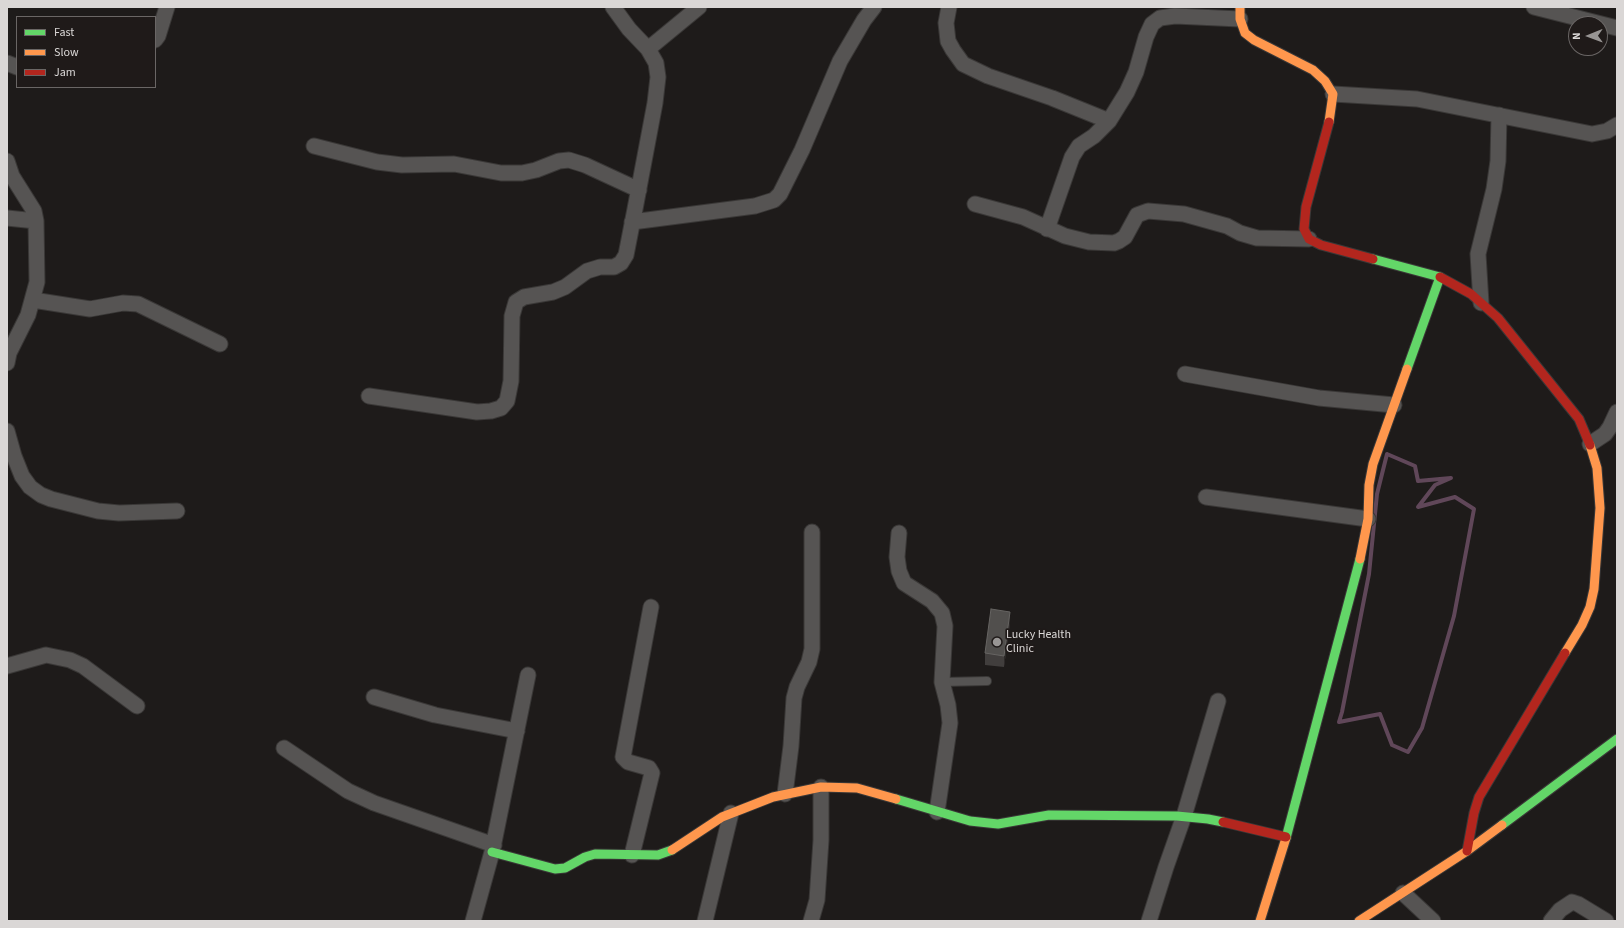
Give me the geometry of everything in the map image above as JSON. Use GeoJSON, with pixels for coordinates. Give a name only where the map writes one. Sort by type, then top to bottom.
{"type":"FeatureCollection","features":[{"type":"Feature","properties":{"kind":"street"},"geometry":{"type":"LineString","coordinates":[[156,39],[167,7]]}},
{"type":"Feature","properties":{"kind":"street"},"geometry":{"type":"LineString","coordinates":[[369,396],[477,412],[491,411],[501,408],[507,402],[511,381],[512,316],[516,302],[524,297],[553,292],[565,287],[587,271],[600,267],[614,267],[621,263],[626,255],[639,190],[655,103],[658,77],[656,63],[648,49],[629,29],[613,7]]}},
{"type":"Feature","properties":{"kind":"street"},"geometry":{"type":"LineString","coordinates":[[648,49],[699,7]]}},
{"type":"Feature","properties":{"kind":"street"},"geometry":{"type":"LineString","coordinates":[[632,222],[755,206],[774,200],[780,194],[802,150],[840,61],[864,20],[874,7]]}},
{"type":"Feature","properties":{"kind":"street"},"geometry":{"type":"LineString","coordinates":[[949,7],[946,23],[948,41],[952,50],[963,64],[988,76],[1109,120]]}},
{"type":"Feature","properties":{"kind":"street"},"geometry":{"type":"LineString","coordinates":[[1534,7],[1617,28]]}},
{"type":"Feature","properties":{"kind":"street"},"geometry":{"type":"LineString","coordinates":[[1047,229],[1072,157],[1079,146],[1094,136],[1109,120],[1127,92],[1136,72],[1146,37],[1152,24],[1160,18],[1175,16],[1240,13],[1245,33],[1254,40],[1313,70],[1325,81],[1333,94],[1331,116],[1306,207],[1304,229],[1309,239]]}},
{"type":"Feature","properties":{"kind":"street"},"geometry":{"type":"LineString","coordinates":[[1333,94],[1417,99],[1592,134],[1608,131],[1617,125]]}},
{"type":"Feature","properties":{"kind":"street"},"geometry":{"type":"LineString","coordinates":[[1481,303],[1478,254],[1494,189],[1498,161],[1499,115]]}},
{"type":"Feature","properties":{"kind":"street"},"geometry":{"type":"LineString","coordinates":[[314,146],[377,162],[402,165],[454,164],[501,173],[522,173],[536,170],[559,161],[568,160],[585,165],[639,190]]}},
{"type":"Feature","properties":{"kind":"street"},"geometry":{"type":"LineString","coordinates":[[7,161],[12,176],[34,211],[36,221],[37,282],[28,315],[9,353],[7,363]]}},
{"type":"Feature","properties":{"kind":"street"},"geometry":{"type":"LineString","coordinates":[[975,204],[1023,216],[1035,221],[1047,229],[1075,240],[1114,243],[1125,237],[1137,215],[1148,211],[1184,214],[1227,226],[1240,233],[1257,238],[1309,239],[1320,245],[1440,277],[1470,294],[1498,318],[1580,419],[1590,444],[1597,468],[1600,508],[1594,589],[1590,607],[1582,625],[1479,797],[1474,813],[1467,851]]}},
{"type":"Feature","properties":{"kind":"street"},"geometry":{"type":"LineString","coordinates":[[7,218],[36,221]]}},
{"type":"Feature","properties":{"kind":"street"},"geometry":{"type":"LineString","coordinates":[[1260,921],[1286,837],[1361,557],[1368,519],[1369,486],[1373,464],[1440,277]]}},
{"type":"Feature","properties":{"kind":"street"},"geometry":{"type":"LineString","coordinates":[[33,300],[90,309],[122,303],[138,304],[220,344]]}},
{"type":"Feature","properties":{"kind":"street"},"geometry":{"type":"LineString","coordinates":[[1185,374],[1312,397],[1394,405]]}},
{"type":"Feature","properties":{"kind":"street"},"geometry":{"type":"LineString","coordinates":[[1590,444],[1605,434],[1617,412]]}},
{"type":"Feature","properties":{"kind":"street"},"geometry":{"type":"LineString","coordinates":[[8,438],[22,476],[30,488],[51,500],[98,511],[119,513],[177,511]]}},
{"type":"Feature","properties":{"kind":"street"},"geometry":{"type":"LineString","coordinates":[[1206,498],[1368,519]]}},
{"type":"Feature","properties":{"kind":"street"},"geometry":{"type":"LineString","coordinates":[[785,794],[791,746],[794,698],[797,687],[809,662],[812,649],[812,532]]}},
{"type":"Feature","properties":{"kind":"street"},"geometry":{"type":"LineString","coordinates":[[899,533],[897,557],[899,571],[904,583],[932,600],[942,613],[945,626],[942,682],[948,705],[950,723],[937,812]]}},
{"type":"Feature","properties":{"kind":"street"},"geometry":{"type":"LineString","coordinates":[[632,855],[652,773],[649,768],[624,760],[623,753],[651,607]]}},
{"type":"Feature","properties":{"kind":"street"},"geometry":{"type":"LineString","coordinates":[[7,666],[46,654],[70,660],[83,666],[137,706]]}},
{"type":"Feature","properties":{"kind":"street"},"geometry":{"type":"LineString","coordinates":[[473,921],[493,849],[528,675]]}},
{"type":"Feature","properties":{"kind":"street"},"geometry":{"type":"LineString","coordinates":[[374,697],[435,715],[517,731]]}},
{"type":"Feature","properties":{"kind":"street"},"geometry":{"type":"LineString","coordinates":[[1149,921],[1184,816],[1218,701]]}},
{"type":"Feature","properties":{"kind":"street"},"geometry":{"type":"LineString","coordinates":[[1359,921],[1467,851],[1617,739]]}},
{"type":"Feature","properties":{"kind":"street"},"geometry":{"type":"LineString","coordinates":[[284,748],[348,791],[374,803],[493,849],[555,869],[565,868],[585,857],[595,854],[658,855],[684,844],[722,817],[732,812],[773,797],[821,787],[857,788],[970,821],[998,824],[1049,815],[1184,816],[1208,819],[1286,837]]}},
{"type":"Feature","properties":{"kind":"street"},"geometry":{"type":"LineString","coordinates":[[811,921],[817,900],[821,840],[821,787]]}},
{"type":"Feature","properties":{"kind":"street"},"geometry":{"type":"LineString","coordinates":[[705,921],[732,812]]}},
{"type":"Feature","properties":{"kind":"street"},"geometry":{"type":"LineString","coordinates":[[1403,893],[1434,921]]}},
{"type":"Feature","properties":{"kind":"street"},"geometry":{"type":"LineString","coordinates":[[1551,921],[1560,910],[1572,902],[1606,921]]}},
{"type":"Feature","properties":{"kind":"lane"},"geometry":{"type":"LineString","coordinates":[[942,682],[987,681]]}},
{"type":"Feature","properties":{"kind":"building"},"geometry":{"type":"Polygon","coordinates":[[[991,609],[1010,612],[1004,656],[985,653],[991,609]]]}},
{"type":"Feature","properties":{"kind":"waterway"},"geometry":{"type":"LineString","coordinates":[[1387,454],[1415,466],[1418,481],[1451,478],[1435,485],[1418,507],[1455,497],[1474,509],[1454,616],[1422,728],[1408,752],[1392,745],[1380,714],[1339,722],[1369,574],[1377,494],[1387,454]]}},
{"type":"Feature","properties":{"kind":"traffic: fast"},"geometry":{"type":"LineString","coordinates":[[1373,259],[1440,277],[1407,369]]}},
{"type":"Feature","properties":{"kind":"traffic: fast"},"geometry":{"type":"LineString","coordinates":[[1286,838],[1360,559]]}},
{"type":"Feature","properties":{"kind":"traffic: fast"},"geometry":{"type":"LineString","coordinates":[[1502,825],[1617,739]]}},
{"type":"Feature","properties":{"kind":"traffic: fast"},"geometry":{"type":"LineString","coordinates":[[896,799],[970,821],[998,824],[1049,815],[1177,816],[1223,822]]}},
{"type":"Feature","properties":{"kind":"traffic: fast"},"geometry":{"type":"LineString","coordinates":[[492,852],[555,869],[565,868],[585,857],[595,854],[658,855],[672,850]]}},
{"type":"Feature","properties":{"kind":"traffic: slow"},"geometry":{"type":"LineString","coordinates":[[1240,7],[1240,19],[1245,33],[1254,40],[1313,70],[1325,81],[1333,94],[1329,122]]}},
{"type":"Feature","properties":{"kind":"traffic: slow"},"geometry":{"type":"LineString","coordinates":[[1360,559],[1368,519],[1369,485],[1373,464],[1407,369]]}},
{"type":"Feature","properties":{"kind":"traffic: slow"},"geometry":{"type":"LineString","coordinates":[[1565,653],[1582,625],[1590,607],[1594,589],[1600,508],[1597,468],[1590,445]]}},
{"type":"Feature","properties":{"kind":"traffic: slow"},"geometry":{"type":"LineString","coordinates":[[672,850],[722,817],[773,797],[821,787],[857,788],[896,799]]}},
{"type":"Feature","properties":{"kind":"traffic: slow"},"geometry":{"type":"LineString","coordinates":[[1359,921],[1467,851],[1502,825]]}},
{"type":"Feature","properties":{"kind":"traffic: slow"},"geometry":{"type":"LineString","coordinates":[[1260,921],[1286,838]]}},
{"type":"Feature","properties":{"kind":"traffic: jam"},"geometry":{"type":"LineString","coordinates":[[1329,122],[1306,207],[1304,229],[1309,239],[1321,245],[1373,259]]}},
{"type":"Feature","properties":{"kind":"traffic: jam"},"geometry":{"type":"LineString","coordinates":[[1440,277],[1471,294],[1498,318],[1579,419],[1590,445]]}},
{"type":"Feature","properties":{"kind":"traffic: jam"},"geometry":{"type":"LineString","coordinates":[[1467,851],[1474,813],[1479,797],[1565,653]]}},
{"type":"Feature","properties":{"kind":"traffic: jam"},"geometry":{"type":"LineString","coordinates":[[1223,822],[1286,837]]}},
{"type":"Feature","properties":{"kind":"place","name":"Lucky Health Clinic"},"geometry":{"type":"Point","coordinates":[997,642]}}]}
